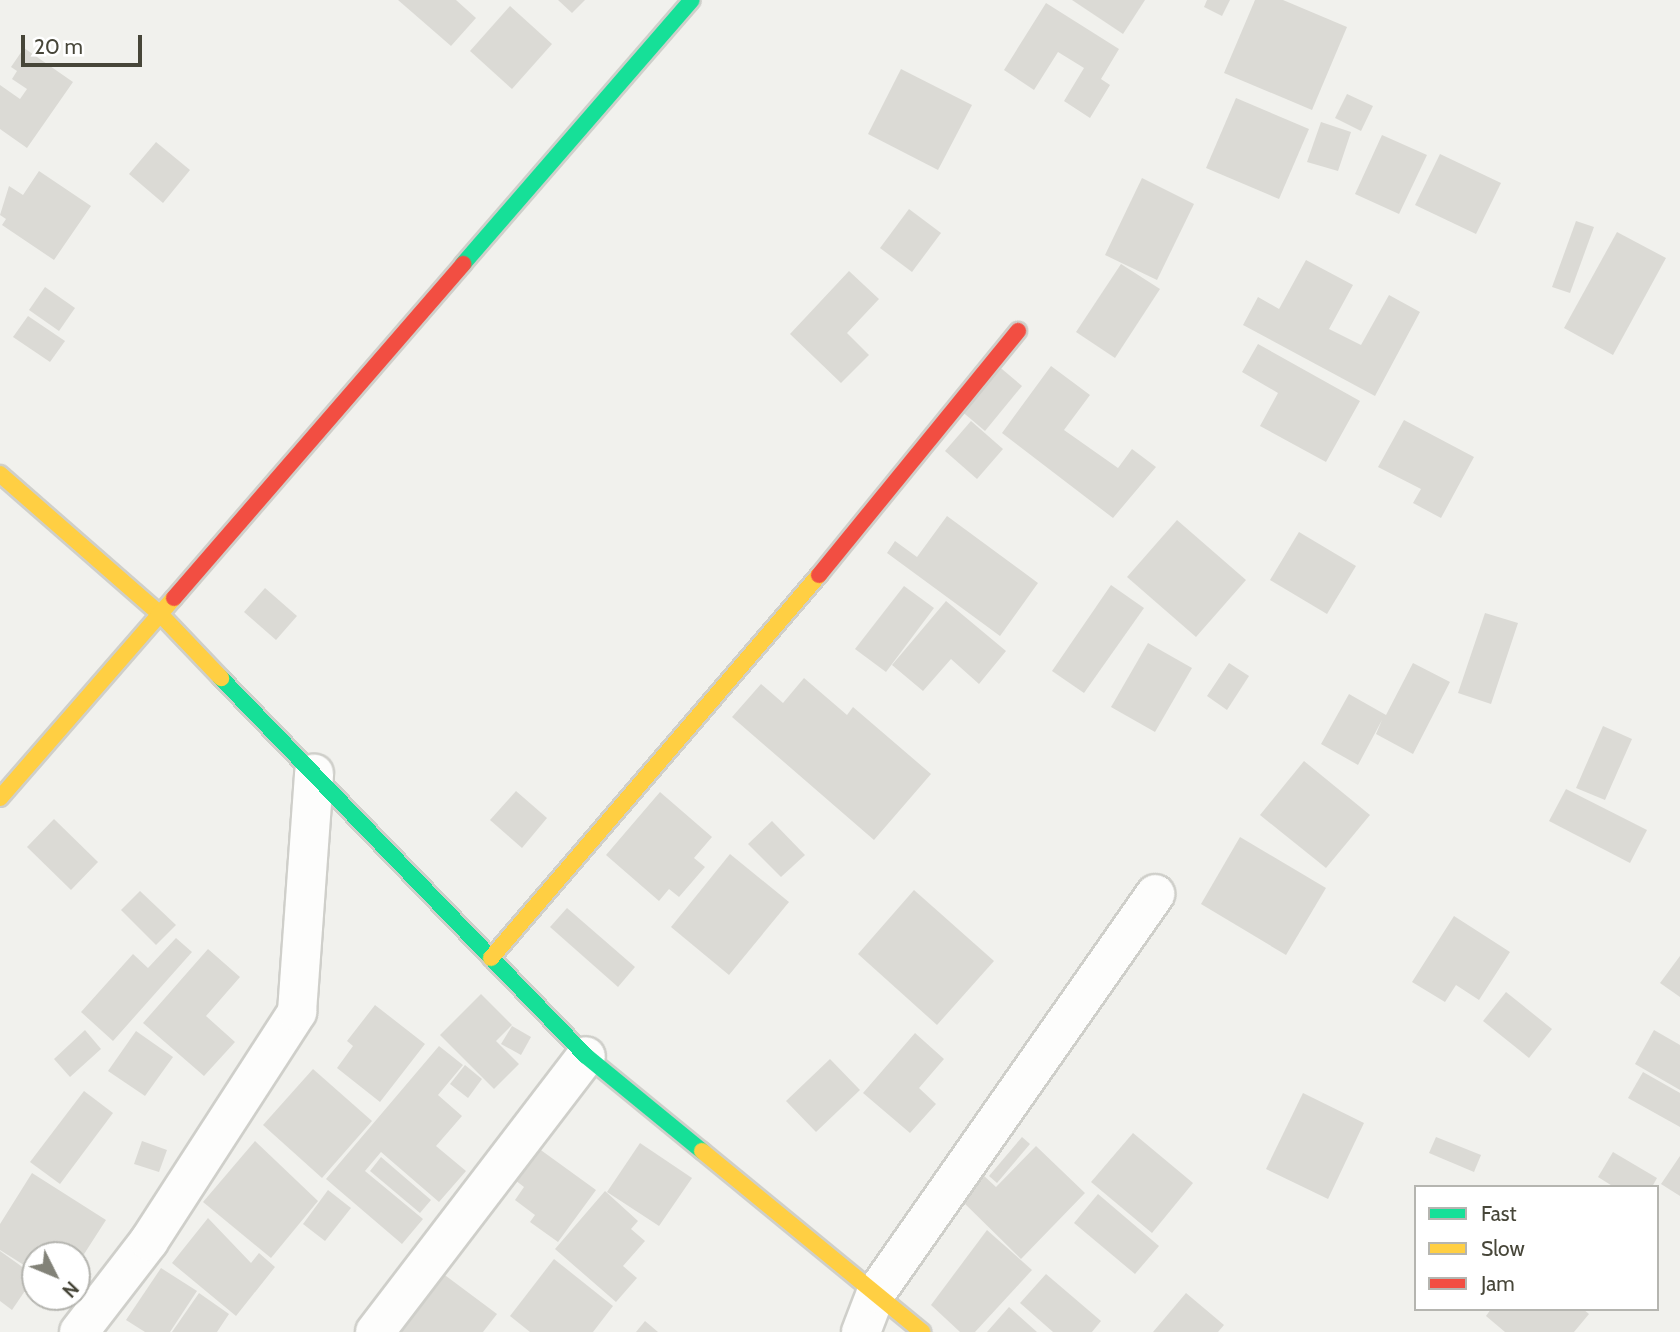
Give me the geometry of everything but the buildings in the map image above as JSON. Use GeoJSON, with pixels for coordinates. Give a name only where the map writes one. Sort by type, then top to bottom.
{"type":"FeatureCollection","features":[{"type":"Feature","properties":{"kind":"street"},"geometry":{"type":"LineString","coordinates":[[0,798],[162,616],[692,0]]}},
{"type":"Feature","properties":{"kind":"street"},"geometry":{"type":"LineString","coordinates":[[491,958],[781,622],[1018,331]]}},
{"type":"Feature","properties":{"kind":"street"},"geometry":{"type":"LineString","coordinates":[[0,474],[162,616],[586,1056],[922,1332]]}},
{"type":"Feature","properties":{"kind":"street"},"geometry":{"type":"LineString","coordinates":[[79,1332],[149,1241],[298,1012],[314,774]]}},
{"type":"Feature","properties":{"kind":"street"},"geometry":{"type":"LineString","coordinates":[[861,1332],[876,1293],[1155,894]]}},
{"type":"Feature","properties":{"kind":"street"},"geometry":{"type":"LineString","coordinates":[[375,1332],[586,1056]]}},
{"type":"Feature","properties":{"kind":"traffic: fast"},"geometry":{"type":"LineString","coordinates":[[463,264],[692,0]]}},
{"type":"Feature","properties":{"kind":"traffic: fast"},"geometry":{"type":"LineString","coordinates":[[221,678],[586,1056],[702,1151]]}},
{"type":"Feature","properties":{"kind":"traffic: slow"},"geometry":{"type":"LineString","coordinates":[[0,474],[162,616],[221,678]]}},
{"type":"Feature","properties":{"kind":"traffic: slow"},"geometry":{"type":"LineString","coordinates":[[491,958],[819,575]]}},
{"type":"Feature","properties":{"kind":"traffic: slow"},"geometry":{"type":"LineString","coordinates":[[0,798],[174,598]]}},
{"type":"Feature","properties":{"kind":"traffic: slow"},"geometry":{"type":"LineString","coordinates":[[702,1151],[922,1332]]}},
{"type":"Feature","properties":{"kind":"traffic: jam"},"geometry":{"type":"LineString","coordinates":[[174,598],[463,264]]}},
{"type":"Feature","properties":{"kind":"traffic: jam"},"geometry":{"type":"LineString","coordinates":[[819,575],[1018,331]]}}]}
